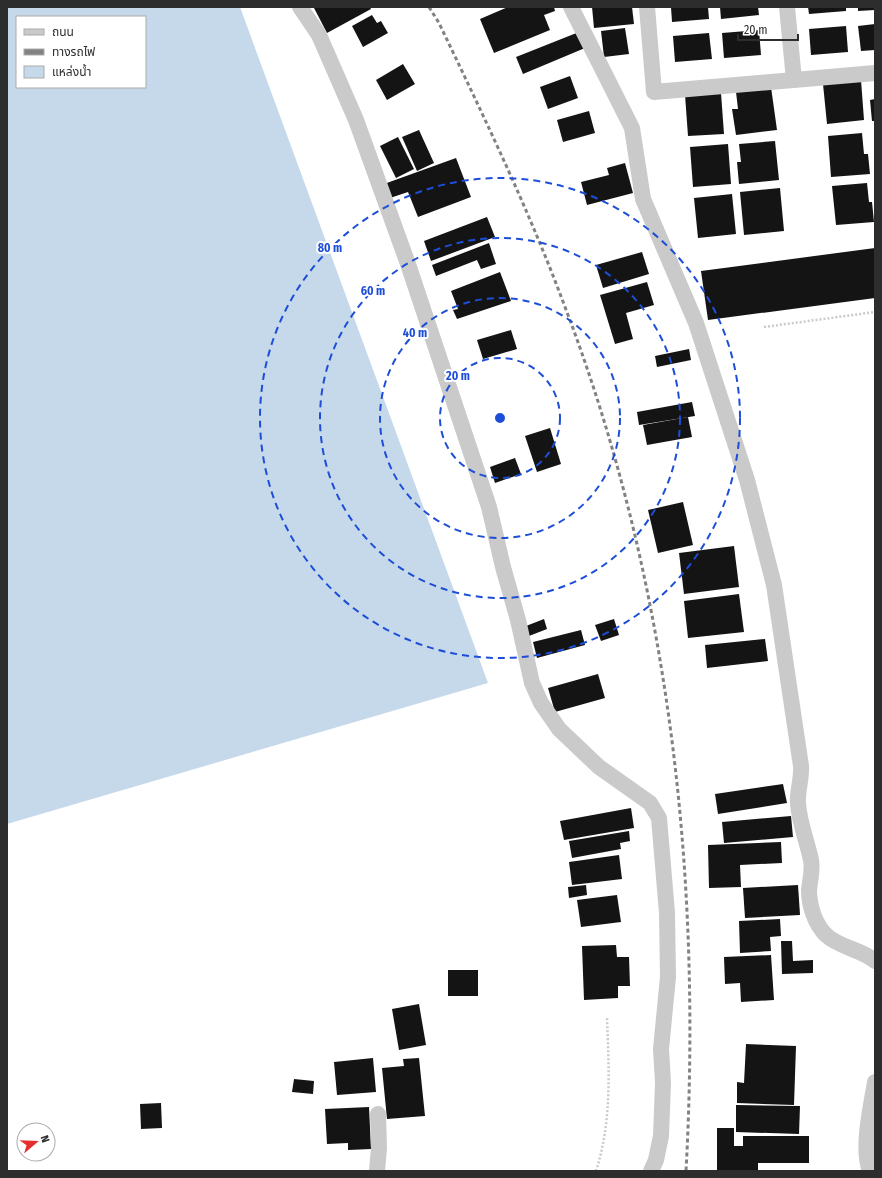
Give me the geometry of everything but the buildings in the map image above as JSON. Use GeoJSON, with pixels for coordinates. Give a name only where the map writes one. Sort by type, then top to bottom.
{"type":"FeatureCollection","features":[{"type":"Feature","properties":{"kind":"street"},"geometry":{"type":"LineString","coordinates":[[300,7],[319,35],[356,120],[408,264],[489,507],[503,567],[518,620],[532,683],[541,704],[559,729],[599,767],[650,803],[659,818],[667,913],[668,977],[662,1049],[663,1083],[661,1132],[656,1160],[651,1171]]}},
{"type":"Feature","properties":{"kind":"street"},"geometry":{"type":"LineString","coordinates":[[571,7],[632,128],[643,199],[696,323],[757,515],[774,585],[801,766],[802,778],[798,801],[799,815],[811,860],[809,890],[812,908],[818,925],[827,936],[838,944],[864,954],[875,961]]}},
{"type":"Feature","properties":{"kind":"street"},"geometry":{"type":"LineString","coordinates":[[647,7],[654,92],[875,73]]}},
{"type":"Feature","properties":{"kind":"street"},"geometry":{"type":"LineString","coordinates":[[787,7],[794,80]]}},
{"type":"Feature","properties":{"kind":"street"},"geometry":{"type":"LineString","coordinates":[[870,1171],[868,1166],[867,1145],[875,1082]]}},
{"type":"Feature","properties":{"kind":"street"},"geometry":{"type":"LineString","coordinates":[[377,1171],[379,1148],[378,1114]]}},
{"type":"Feature","properties":{"kind":"path"},"geometry":{"type":"LineString","coordinates":[[764,327],[875,312]]}},
{"type":"Feature","properties":{"kind":"path"},"geometry":{"type":"LineString","coordinates":[[596,1171],[604,1143],[606,1122],[608,1057],[607,1018]]}},
{"type":"Feature","properties":{"kind":"water"},"geometry":{"type":"Polygon","coordinates":[[[7,7],[240,7],[488,683],[7,824],[7,7]]]}},
{"type":"Feature","properties":{"kind":"railway"},"geometry":{"type":"LineString","coordinates":[[429,7],[439,23],[521,199],[565,307],[601,411],[630,517],[654,624],[671,732],[682,841],[689,951],[690,1061],[686,1171]]}}]}
